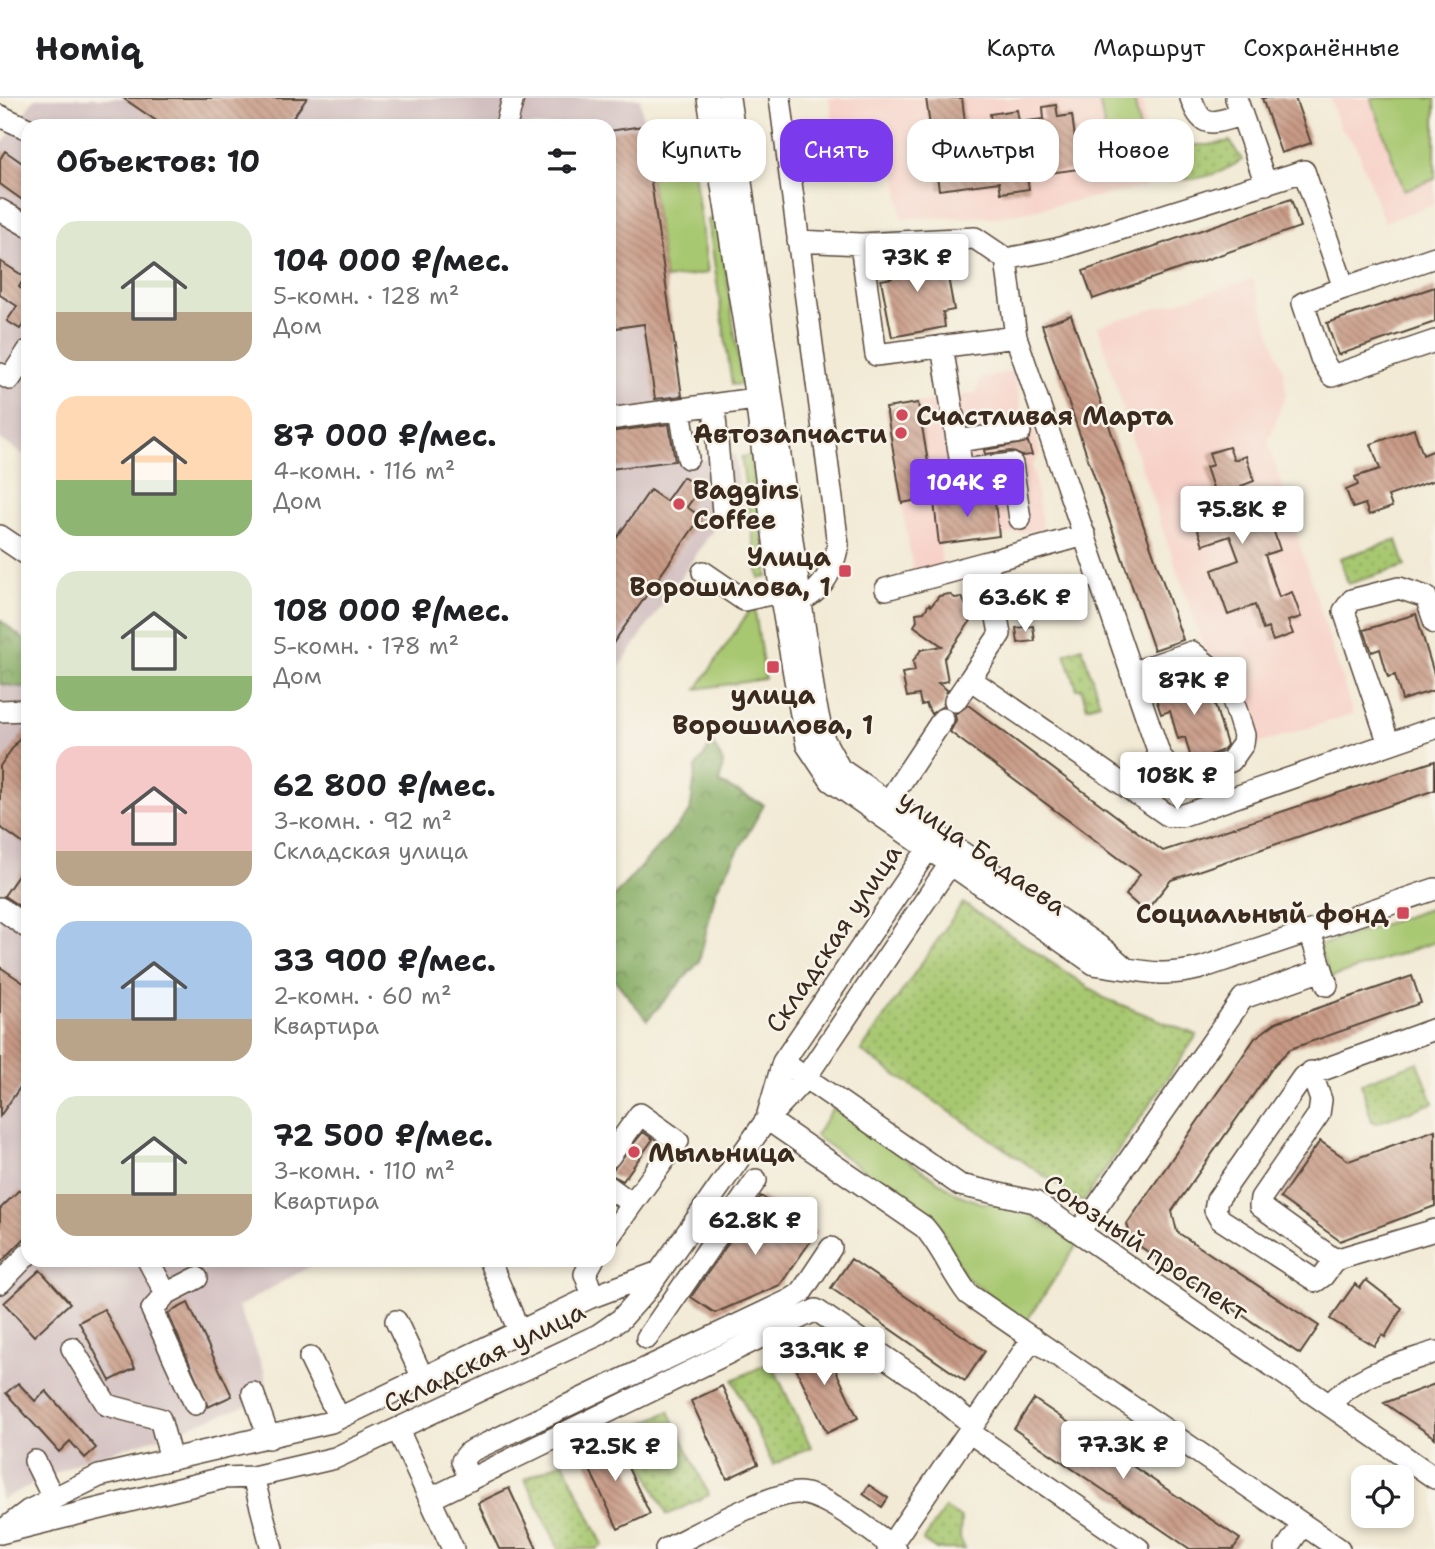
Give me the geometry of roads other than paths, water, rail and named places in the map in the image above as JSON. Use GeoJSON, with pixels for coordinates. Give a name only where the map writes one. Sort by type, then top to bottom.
{"type":"FeatureCollection","features":[{"type":"Feature","properties":{"kind":"street"},"geometry":{"type":"LineString","coordinates":[[508,119],[513,98]]}},
{"type":"Feature","properties":{"kind":"street"},"geometry":{"type":"LineString","coordinates":[[708,98],[764,398]]}},
{"type":"Feature","properties":{"kind":"street"},"geometry":{"type":"LineString","coordinates":[[729,98],[807,745],[826,762]]}},
{"type":"Feature","properties":{"kind":"street"},"geometry":{"type":"LineString","coordinates":[[703,572],[744,600],[790,596],[824,584],[833,567],[838,545],[780,98]]}},
{"type":"Feature","properties":{"kind":"street"},"geometry":{"type":"LineString","coordinates":[[1191,98],[1197,116],[1203,122],[1209,123],[1239,106],[1266,184]]}},
{"type":"Feature","properties":{"kind":"street"},"geometry":{"type":"LineString","coordinates":[[0,116],[21,126]]}},
{"type":"Feature","properties":{"kind":"street"},"geometry":{"type":"LineString","coordinates":[[798,242],[861,244],[975,238],[1006,259],[1057,249],[1304,171],[1344,288]]}},
{"type":"Feature","properties":{"kind":"street"},"geometry":{"type":"LineString","coordinates":[[0,210],[1,208],[21,221]]}},
{"type":"Feature","properties":{"kind":"street"},"geometry":{"type":"LineString","coordinates":[[861,244],[876,355],[1016,337]]}},
{"type":"Feature","properties":{"kind":"street"},"geometry":{"type":"LineString","coordinates":[[1435,257],[1303,303],[1321,358],[1332,376],[1435,341]]}},
{"type":"Feature","properties":{"kind":"street"},"geometry":{"type":"LineString","coordinates":[[1006,259],[1016,337],[1131,673],[1160,756],[1174,772],[1192,776],[1231,761],[1239,754],[1244,734],[1230,688],[1220,675],[1192,652],[1131,673]]}},
{"type":"Feature","properties":{"kind":"street"},"geometry":{"type":"LineString","coordinates":[[942,346],[962,470],[1012,464],[1020,519]]}},
{"type":"Feature","properties":{"kind":"street"},"geometry":{"type":"LineString","coordinates":[[0,374],[10,379],[21,362]]}},
{"type":"Feature","properties":{"kind":"street"},"geometry":{"type":"LineString","coordinates":[[616,418],[764,398]]}},
{"type":"Feature","properties":{"kind":"street"},"geometry":{"type":"LineString","coordinates":[[714,405],[723,512]]}},
{"type":"Feature","properties":{"kind":"street"},"geometry":{"type":"LineString","coordinates":[[680,410],[690,444]]}},
{"type":"Feature","properties":{"kind":"street"},"geometry":{"type":"LineString","coordinates":[[957,442],[1020,432]]}},
{"type":"Feature","properties":{"kind":"street"},"geometry":{"type":"LineString","coordinates":[[886,589],[1084,535]]}},
{"type":"Feature","properties":{"kind":"street"},"geometry":{"type":"LineString","coordinates":[[0,536],[21,550]]}},
{"type":"Feature","properties":{"kind":"street"},"geometry":{"type":"LineString","coordinates":[[955,701],[1000,634],[987,562]]}},
{"type":"Feature","properties":{"kind":"street"},"geometry":{"type":"LineString","coordinates":[[1389,744],[1344,611],[1352,600],[1399,588],[1426,597],[1435,623]]}},
{"type":"Feature","properties":{"kind":"street"},"geometry":{"type":"LineString","coordinates":[[970,679],[1169,816],[1181,816],[1435,728]]}},
{"type":"Feature","properties":{"kind":"street"},"geometry":{"type":"LineString","coordinates":[[0,711],[21,710]]}},
{"type":"Feature","properties":{"kind":"street"},"geometry":{"type":"LineString","coordinates":[[888,802],[943,719]]}},
{"type":"Feature","properties":{"kind":"street"},"geometry":{"type":"LineString","coordinates":[[1136,794],[1160,756]]}},
{"type":"Feature","properties":{"kind":"street","name":"улица Бадаева"},"geometry":{"type":"LineString","coordinates":[[826,762],[888,802],[936,845]]}},
{"type":"Feature","properties":{"kind":"street","name":"улица Бадаева"},"geometry":{"type":"LineString","coordinates":[[826,762],[831,781],[1105,951],[1124,967]]}},
{"type":"Feature","properties":{"kind":"street"},"geometry":{"type":"LineString","coordinates":[[936,845],[950,864]]}},
{"type":"Feature","properties":{"kind":"street","name":"Складская улица"},"geometry":{"type":"LineString","coordinates":[[767,1119],[783,1062],[936,845]]}},
{"type":"Feature","properties":{"kind":"street","name":"улица Бадаева"},"geometry":{"type":"LineString","coordinates":[[950,864],[1094,964],[1124,967],[1145,974],[1172,975],[1435,889]]}},
{"type":"Feature","properties":{"kind":"street","name":"Складская улица"},"geometry":{"type":"LineString","coordinates":[[0,1533],[223,1478],[253,1477],[335,1458],[598,1335],[621,1319],[646,1292],[767,1119],[806,1077],[950,864]]}},
{"type":"Feature","properties":{"kind":"street"},"geometry":{"type":"LineString","coordinates":[[0,908],[21,923]]}},
{"type":"Feature","properties":{"kind":"street"},"geometry":{"type":"LineString","coordinates":[[1079,1232],[1243,998],[1325,978],[1310,932]]}},
{"type":"Feature","properties":{"kind":"street"},"geometry":{"type":"LineString","coordinates":[[1435,1029],[1311,1072],[1296,1084],[1217,1199],[1215,1210],[1220,1219],[1309,1279],[1316,1281],[1335,1260],[1435,1230]]}},
{"type":"Feature","properties":{"kind":"street","name":"Союзный проспект"},"geometry":{"type":"LineString","coordinates":[[783,1062],[960,1185],[1035,1202],[1435,1478]]}},
{"type":"Feature","properties":{"kind":"street"},"geometry":{"type":"LineString","coordinates":[[1311,1072],[1321,1100],[1319,1114],[1261,1198],[1260,1206],[1335,1260]]}},
{"type":"Feature","properties":{"kind":"street"},"geometry":{"type":"LineString","coordinates":[[616,1147],[640,1114],[678,1141],[616,1227]]}},
{"type":"Feature","properties":{"kind":"street"},"geometry":{"type":"LineString","coordinates":[[767,1119],[924,1227],[938,1242],[953,1275],[968,1294],[1339,1549]]}},
{"type":"Feature","properties":{"kind":"street"},"geometry":{"type":"LineString","coordinates":[[647,1338],[756,1180]]}},
{"type":"Feature","properties":{"kind":"street"},"geometry":{"type":"LineString","coordinates":[[616,1192],[632,1204]]}},
{"type":"Feature","properties":{"kind":"street"},"geometry":{"type":"LineString","coordinates":[[470,1480],[461,1461],[469,1452],[800,1293],[831,1248]]}},
{"type":"Feature","properties":{"kind":"street"},"geometry":{"type":"LineString","coordinates":[[0,1283],[21,1261]]}},
{"type":"Feature","properties":{"kind":"street"},"geometry":{"type":"LineString","coordinates":[[152,1267],[166,1294]]}},
{"type":"Feature","properties":{"kind":"street"},"geometry":{"type":"LineString","coordinates":[[492,1267],[519,1331]]}},
{"type":"Feature","properties":{"kind":"street"},"geometry":{"type":"LineString","coordinates":[[589,1267],[585,1274],[593,1296]]}},
{"type":"Feature","properties":{"kind":"street"},"geometry":{"type":"LineString","coordinates":[[0,1533],[29,1511],[99,1476],[269,1438],[339,1418],[593,1296],[659,1272]]}},
{"type":"Feature","properties":{"kind":"street"},"geometry":{"type":"LineString","coordinates":[[195,1404],[152,1310],[166,1294],[197,1278]]}},
{"type":"Feature","properties":{"kind":"street"},"geometry":{"type":"LineString","coordinates":[[646,1292],[669,1308]]}},
{"type":"Feature","properties":{"kind":"street"},"geometry":{"type":"LineString","coordinates":[[800,1293],[816,1310],[920,1381],[971,1428],[1139,1549]]}},
{"type":"Feature","properties":{"kind":"street"},"geometry":{"type":"LineString","coordinates":[[430,1499],[816,1310]]}},
{"type":"Feature","properties":{"kind":"street"},"geometry":{"type":"LineString","coordinates":[[396,1321],[423,1378]]}},
{"type":"Feature","properties":{"kind":"street"},"geometry":{"type":"LineString","coordinates":[[666,1549],[770,1500],[798,1493],[822,1499],[892,1548],[1033,1339]]}},
{"type":"Feature","properties":{"kind":"street"},"geometry":{"type":"LineString","coordinates":[[72,1348],[107,1405],[160,1419],[171,1458]]}},
{"type":"Feature","properties":{"kind":"street"},"geometry":{"type":"LineString","coordinates":[[1329,1405],[1342,1390],[1363,1377],[1435,1352]]}},
{"type":"Feature","properties":{"kind":"street"},"geometry":{"type":"LineString","coordinates":[[310,1359],[339,1418]]}},
{"type":"Feature","properties":{"kind":"street"},"geometry":{"type":"LineString","coordinates":[[253,1393],[269,1438]]}},
{"type":"Feature","properties":{"kind":"street"},"geometry":{"type":"LineString","coordinates":[[398,1430],[453,1549]]}},
{"type":"Feature","properties":{"kind":"street"},"geometry":{"type":"LineString","coordinates":[[35,1461],[53,1498]]}},
{"type":"Feature","properties":{"kind":"street"},"geometry":{"type":"LineString","coordinates":[[253,1477],[272,1549]]}},
{"type":"Feature","properties":{"kind":"street","name":"Складская улица"},"geometry":{"type":"LineString","coordinates":[[0,1546],[226,1492],[253,1477]]}},
{"type":"Feature","properties":{"kind":"street"},"geometry":{"type":"LineString","coordinates":[[1286,1549],[1303,1524]]}},
{"type":"Feature","properties":{"kind":"place","name":"Счастливая Марта"},"geometry":{"type":"Point","coordinates":[902,415]}},
{"type":"Feature","properties":{"kind":"place","name":"Автозапчасти"},"geometry":{"type":"Point","coordinates":[901,433]}},
{"type":"Feature","properties":{"kind":"place","name":"Baggins Coffee"},"geometry":{"type":"Point","coordinates":[679,504]}},
{"type":"Feature","properties":{"kind":"place","name":"Улица Ворошилова, 1"},"geometry":{"type":"Point","coordinates":[845,571]}},
{"type":"Feature","properties":{"kind":"place","name":"улица Ворошилова, 1"},"geometry":{"type":"Point","coordinates":[773,667]}},
{"type":"Feature","properties":{"kind":"place","name":"Социальный фонд"},"geometry":{"type":"Point","coordinates":[1403,913]}},
{"type":"Feature","properties":{"kind":"place","name":"Мыльница"},"geometry":{"type":"Point","coordinates":[634,1152]}}]}
